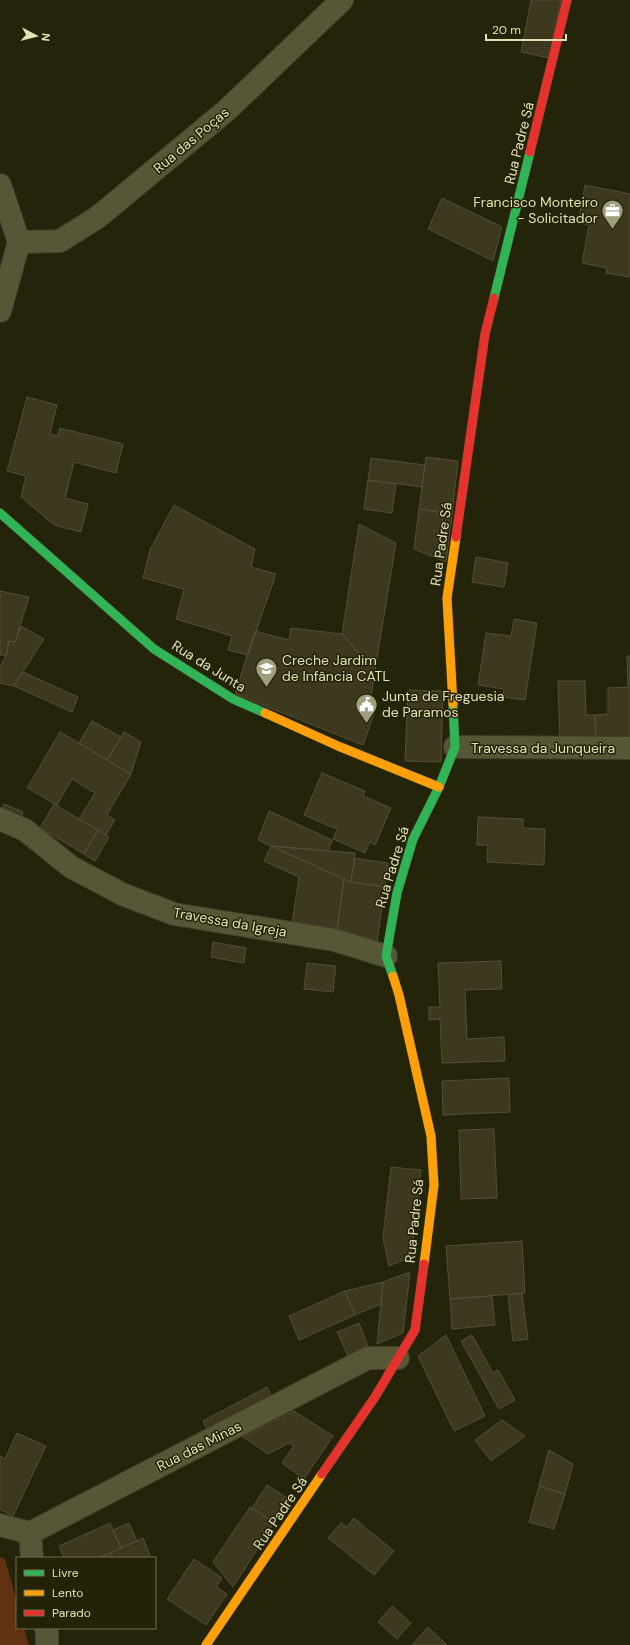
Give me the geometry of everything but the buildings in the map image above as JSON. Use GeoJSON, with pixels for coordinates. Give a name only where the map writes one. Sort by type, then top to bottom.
{"type":"FeatureCollection","features":[{"type":"Feature","properties":{"kind":"street","name":"Rua das Poças"},"geometry":{"type":"LineString","coordinates":[[20,242],[60,241],[98,217],[227,110],[342,0]]}},
{"type":"Feature","properties":{"kind":"street","name":"Rua Padre Sá"},"geometry":{"type":"LineString","coordinates":[[206,1645],[376,1397],[414,1330],[434,1184],[431,1136],[399,995],[386,956],[391,921],[406,859],[413,839],[439,786],[455,747],[447,598],[485,334],[506,254],[567,0]]}},
{"type":"Feature","properties":{"kind":"street"},"geometry":{"type":"LineString","coordinates":[[0,185],[20,242],[0,310]]}},
{"type":"Feature","properties":{"kind":"street","name":"Rua da Junta"},"geometry":{"type":"LineString","coordinates":[[0,513],[154,649],[233,699],[338,746],[439,786]]}},
{"type":"Feature","properties":{"kind":"street","name":"Travessa da Junqueira"},"geometry":{"type":"LineString","coordinates":[[455,747],[630,748]]}},
{"type":"Feature","properties":{"kind":"street","name":"Travessa da Igreja"},"geometry":{"type":"LineString","coordinates":[[0,819],[25,830],[71,867],[122,894],[174,914],[334,940],[386,956]]}},
{"type":"Feature","properties":{"kind":"street","name":"Rua das Minas"},"geometry":{"type":"LineString","coordinates":[[30,1533],[368,1358],[398,1358]]}},
{"type":"Feature","properties":{"kind":"street"},"geometry":{"type":"LineString","coordinates":[[0,1525],[30,1533],[32,1557]]}},
{"type":"Feature","properties":{"kind":"street"},"geometry":{"type":"LineString","coordinates":[[46,1629],[47,1645]]}},
{"type":"Feature","properties":{"kind":"shaded area"},"geometry":{"type":"Polygon","coordinates":[[[0,1557],[5,1559],[16,1598],[16,1629],[24,1629],[29,1645],[0,1645],[0,1557]]]}},
{"type":"Feature","properties":{"kind":"traffic: fast"},"geometry":{"type":"LineString","coordinates":[[494,298],[530,152]]}},
{"type":"Feature","properties":{"kind":"traffic: fast"},"geometry":{"type":"LineString","coordinates":[[0,513],[154,649],[233,699],[265,713]]}},
{"type":"Feature","properties":{"kind":"traffic: fast"},"geometry":{"type":"LineString","coordinates":[[393,976],[386,956],[397,893],[413,839],[439,787],[455,747],[453,704]]}},
{"type":"Feature","properties":{"kind":"traffic: slow"},"geometry":{"type":"LineString","coordinates":[[453,704],[447,598],[456,537]]}},
{"type":"Feature","properties":{"kind":"traffic: slow"},"geometry":{"type":"LineString","coordinates":[[265,713],[338,746],[439,787]]}},
{"type":"Feature","properties":{"kind":"traffic: slow"},"geometry":{"type":"LineString","coordinates":[[393,976],[399,995],[431,1136],[434,1185],[424,1264]]}},
{"type":"Feature","properties":{"kind":"traffic: slow"},"geometry":{"type":"LineString","coordinates":[[206,1645],[322,1474]]}},
{"type":"Feature","properties":{"kind":"traffic: jam"},"geometry":{"type":"LineString","coordinates":[[530,152],[567,0]]}},
{"type":"Feature","properties":{"kind":"traffic: jam"},"geometry":{"type":"LineString","coordinates":[[456,537],[485,334],[494,298]]}},
{"type":"Feature","properties":{"kind":"traffic: jam"},"geometry":{"type":"LineString","coordinates":[[322,1474],[375,1397],[415,1330],[424,1264]]}},
{"type":"Feature","properties":{"kind":"place","name":"Francisco Monteiro - Solicitador"},"geometry":{"type":"Point","coordinates":[613,230]}},
{"type":"Feature","properties":{"kind":"place","name":"Creche Jardim de Infância CATL"},"geometry":{"type":"Point","coordinates":[267,688]}},
{"type":"Feature","properties":{"kind":"place","name":"Junta de Freguesia de Paramos"},"geometry":{"type":"Point","coordinates":[366,724]}}]}
